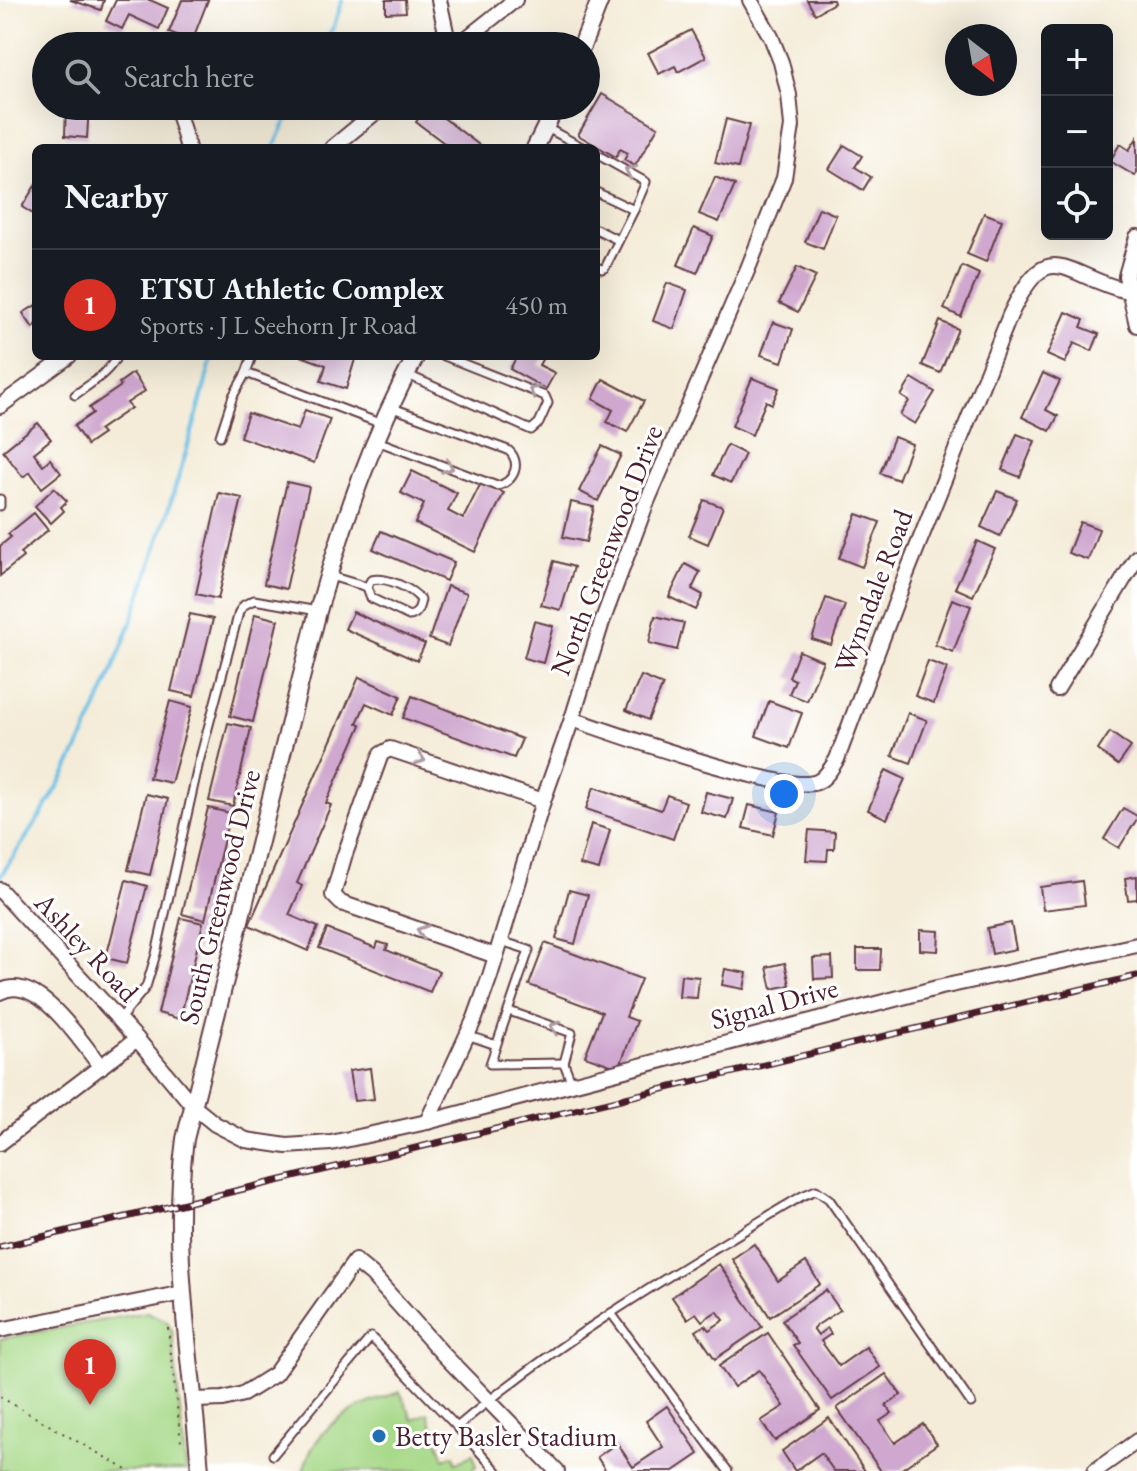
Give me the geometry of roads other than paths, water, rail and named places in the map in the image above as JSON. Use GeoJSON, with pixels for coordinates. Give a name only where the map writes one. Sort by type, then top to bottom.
{"type":"FeatureCollection","features":[{"type":"Feature","properties":{"kind":"street"},"geometry":{"type":"LineString","coordinates":[[439,0],[446,32]]}},
{"type":"Feature","properties":{"kind":"street"},"geometry":{"type":"LineString","coordinates":[[475,32],[515,0]]}},
{"type":"Feature","properties":{"kind":"street"},"geometry":{"type":"LineString","coordinates":[[587,32],[600,0]]}},
{"type":"Feature","properties":{"kind":"street","name":"North Greenwood Drive"},"geometry":{"type":"LineString","coordinates":[[427,1122],[467,1035],[496,956],[602,622],[646,504],[784,178],[792,126],[789,95],[771,37],[750,0]]}},
{"type":"Feature","properties":{"kind":"street"},"geometry":{"type":"LineString","coordinates":[[180,120],[187,144]]}},
{"type":"Feature","properties":{"kind":"street"},"geometry":{"type":"LineString","coordinates":[[337,144],[366,120]]}},
{"type":"Feature","properties":{"kind":"street"},"geometry":{"type":"LineString","coordinates":[[537,144],[550,120]]}},
{"type":"Feature","properties":{"kind":"street"},"geometry":{"type":"LineString","coordinates":[[1137,237],[1126,276],[1137,325]]}},
{"type":"Feature","properties":{"kind":"street","name":"Wynndale Road"},"geometry":{"type":"LineString","coordinates":[[572,719],[782,783],[818,782],[837,759],[917,546],[1010,315],[1028,279],[1041,268],[1069,268],[1110,287],[1127,291]]}},
{"type":"Feature","properties":{"kind":"street"},"geometry":{"type":"LineString","coordinates":[[0,406],[63,360]]}},
{"type":"Feature","properties":{"kind":"street","name":"South Greenwood Drive"},"geometry":{"type":"LineString","coordinates":[[200,1471],[183,1293],[181,1168],[185,1139],[204,1055],[341,529],[378,432],[414,360]]}},
{"type":"Feature","properties":{"kind":"street"},"geometry":{"type":"LineString","coordinates":[[1057,689],[1137,557]]}},
{"type":"Feature","properties":{"kind":"street"},"geometry":{"type":"LineString","coordinates":[[496,956],[341,903],[333,895],[344,857],[381,754],[390,749],[543,801]]}},
{"type":"Feature","properties":{"kind":"street","name":"Ashley Road"},"geometry":{"type":"LineString","coordinates":[[0,890],[137,1039],[194,1107],[215,1124],[246,1140],[287,1146],[331,1143],[427,1122]]}},
{"type":"Feature","properties":{"kind":"street","name":"Signal Drive"},"geometry":{"type":"LineString","coordinates":[[427,1122],[937,988],[1137,945]]}},
{"type":"Feature","properties":{"kind":"street"},"geometry":{"type":"LineString","coordinates":[[0,992],[8,987],[22,988],[41,997],[101,1067]]}},
{"type":"Feature","properties":{"kind":"street"},"geometry":{"type":"LineString","coordinates":[[0,1143],[137,1039]]}},
{"type":"Feature","properties":{"kind":"street"},"geometry":{"type":"LineString","coordinates":[[195,1400],[223,1399],[243,1394],[275,1374],[355,1261],[372,1275],[557,1471]]}},
{"type":"Feature","properties":{"kind":"street"},"geometry":{"type":"LineString","coordinates":[[0,1330],[183,1293]]}},
{"type":"Feature","properties":{"kind":"street"},"geometry":{"type":"LineString","coordinates":[[1095,1471],[1137,1441]]}},
{"type":"Feature","properties":{"kind":"lane"},"geometry":{"type":"LineString","coordinates":[[546,128],[576,144]]}},
{"type":"Feature","properties":{"kind":"lane"},"geometry":{"type":"LineString","coordinates":[[600,156],[645,179],[646,185],[605,268],[600,267]]}},
{"type":"Feature","properties":{"kind":"lane"},"geometry":{"type":"LineString","coordinates":[[600,194],[634,210]]}},
{"type":"Feature","properties":{"kind":"lane"},"geometry":{"type":"LineString","coordinates":[[600,231],[618,240]]}},
{"type":"Feature","properties":{"kind":"lane"},"geometry":{"type":"LineString","coordinates":[[75,395],[96,380],[115,360]]}},
{"type":"Feature","properties":{"kind":"lane"},"geometry":{"type":"LineString","coordinates":[[220,436],[233,396],[251,360]]}},
{"type":"Feature","properties":{"kind":"lane"},"geometry":{"type":"LineString","coordinates":[[406,374],[531,430],[539,423],[548,403],[545,396],[454,360]]}},
{"type":"Feature","properties":{"kind":"lane"},"geometry":{"type":"LineString","coordinates":[[246,373],[497,486],[510,480],[517,464],[508,450],[389,407]]}},
{"type":"Feature","properties":{"kind":"lane"},"geometry":{"type":"LineString","coordinates":[[0,499],[0,506]]}},
{"type":"Feature","properties":{"kind":"lane"},"geometry":{"type":"LineString","coordinates":[[328,575],[367,587]]}},
{"type":"Feature","properties":{"kind":"lane"},"geometry":{"type":"LineString","coordinates":[[379,578],[411,590],[421,600],[419,609],[409,616],[371,598],[367,587],[371,580],[379,578]]}},
{"type":"Feature","properties":{"kind":"lane"},"geometry":{"type":"LineString","coordinates":[[119,1020],[146,987],[156,954],[199,762],[239,612],[254,600],[318,611]]}},
{"type":"Feature","properties":{"kind":"lane"},"geometry":{"type":"LineString","coordinates":[[501,941],[529,950],[490,1064],[564,1063]]}},
{"type":"Feature","properties":{"kind":"lane"},"geometry":{"type":"LineString","coordinates":[[509,1011],[572,1033],[564,1063],[572,1084]]}},
{"type":"Feature","properties":{"kind":"lane"},"geometry":{"type":"LineString","coordinates":[[467,1035],[496,1045]]}},
{"type":"Feature","properties":{"kind":"lane"},"geometry":{"type":"LineString","coordinates":[[457,1427],[574,1337],[816,1190],[829,1199],[971,1403]]}},
{"type":"Feature","properties":{"kind":"lane"},"geometry":{"type":"LineString","coordinates":[[611,1313],[728,1471]]}},
{"type":"Feature","properties":{"kind":"lane"},"geometry":{"type":"LineString","coordinates":[[273,1455],[371,1337],[497,1471]]}},
{"type":"Feature","properties":{"kind":"waterway"},"geometry":{"type":"LineString","coordinates":[[330,32],[342,0]]}},
{"type":"Feature","properties":{"kind":"waterway"},"geometry":{"type":"LineString","coordinates":[[276,144],[287,120]]}},
{"type":"Feature","properties":{"kind":"waterway"},"geometry":{"type":"LineString","coordinates":[[0,877],[58,787],[109,679],[156,548],[211,360]]}},
{"type":"Feature","properties":{"kind":"railway"},"geometry":{"type":"LineString","coordinates":[[0,1247],[1137,976]]}},
{"type":"Feature","properties":{"kind":"place","name":"ETSU Athletic Complex"},"geometry":{"type":"Point","coordinates":[90,1405]}},
{"type":"Feature","properties":{"kind":"place","name":"Betty Basler Stadium"},"geometry":{"type":"Point","coordinates":[379,1436]}}]}
